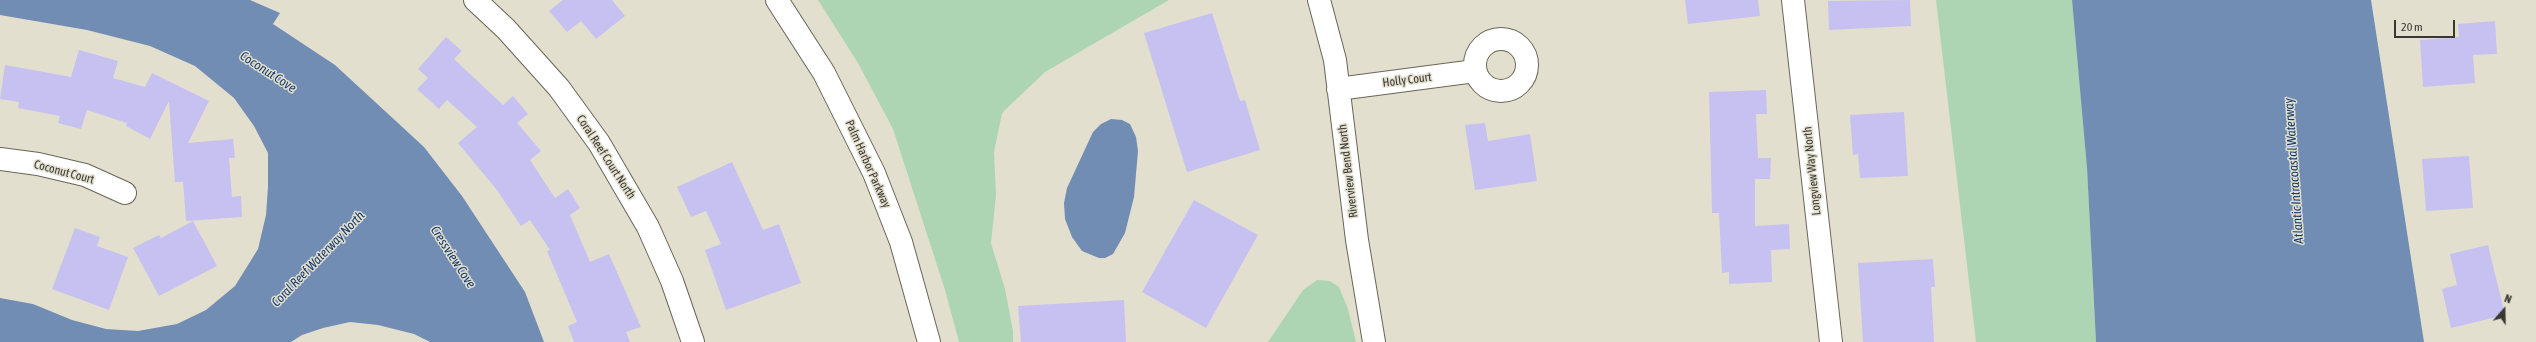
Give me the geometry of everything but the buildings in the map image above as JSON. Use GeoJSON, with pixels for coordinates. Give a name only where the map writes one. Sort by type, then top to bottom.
{"type":"FeatureCollection","features":[{"type":"Feature","properties":{"kind":"street","name":"Coral Reef Court North"},"geometry":{"type":"LineString","coordinates":[[475,0],[506,29],[559,88],[599,143],[648,227],[672,280],[693,342]]}},
{"type":"Feature","properties":{"kind":"street","name":"Palm Harbor Parkway"},"geometry":{"type":"LineString","coordinates":[[777,0],[824,73],[874,173],[901,242],[929,342]]}},
{"type":"Feature","properties":{"kind":"street","name":"Riverview Bend North"},"geometry":{"type":"LineString","coordinates":[[1318,0],[1334,60],[1356,240],[1374,342]]}},
{"type":"Feature","properties":{"kind":"street","name":"Longview Way North"},"geometry":{"type":"LineString","coordinates":[[1793,0],[1831,342]]}},
{"type":"Feature","properties":{"kind":"street","name":"Holly Court"},"geometry":{"type":"LineString","coordinates":[[1338,89],[1475,71]]}},
{"type":"Feature","properties":{"kind":"street","name":"Coconut Court"},"geometry":{"type":"LineString","coordinates":[[0,159],[38,164],[85,175],[125,193]]}},
{"type":"Feature","properties":{"kind":"green space"},"geometry":{"type":"Polygon","coordinates":[[[818,0],[1169,0],[1045,72],[1002,113],[994,152],[996,195],[991,243],[1005,289],[1013,331],[1013,342],[959,342],[945,290],[893,129],[858,63],[818,0]]]}},
{"type":"Feature","properties":{"kind":"green space"},"geometry":{"type":"Polygon","coordinates":[[[1936,0],[2072,0],[2087,168],[2096,342],[1976,342],[1936,0]]]}},
{"type":"Feature","properties":{"kind":"green space"},"geometry":{"type":"Polygon","coordinates":[[[1317,280],[1330,281],[1339,287],[1348,309],[1356,342],[1268,342],[1303,290],[1317,280]]]}},
{"type":"Feature","properties":{"kind":"water"},"geometry":{"type":"Polygon","coordinates":[[[0,0],[250,0],[280,13],[273,24],[335,65],[424,147],[462,196],[525,292],[544,342],[430,342],[414,334],[378,325],[350,322],[323,328],[302,335],[291,342],[0,342],[0,298],[33,304],[72,320],[106,329],[138,331],[177,324],[206,310],[235,286],[258,249],[266,215],[268,153],[254,126],[234,98],[195,66],[150,46],[87,30],[0,15],[0,0]]]}},
{"type":"Feature","properties":{"kind":"water","name":"Atlantic Intracoastal Waterway"},"geometry":{"type":"Polygon","coordinates":[[[2072,0],[2371,0],[2424,342],[2096,342],[2087,168],[2072,0]]]}},
{"type":"Feature","properties":{"kind":"water"},"geometry":{"type":"Polygon","coordinates":[[[1111,119],[1122,120],[1130,124],[1136,137],[1138,151],[1134,197],[1125,233],[1113,254],[1105,258],[1099,258],[1082,251],[1072,237],[1065,219],[1064,203],[1067,188],[1093,132],[1101,124],[1111,119]]]}},
{"type":"Feature","properties":{"kind":"water label","name":"Coconut Cove"},"geometry":{"type":"Point","coordinates":[268,72]}},
{"type":"Feature","properties":{"kind":"water label","name":"Cressview Cove"},"geometry":{"type":"Point","coordinates":[453,257]}},
{"type":"Feature","properties":{"kind":"water label","name":"Coral Reef Waterway North"},"geometry":{"type":"Point","coordinates":[318,259]}}]}
